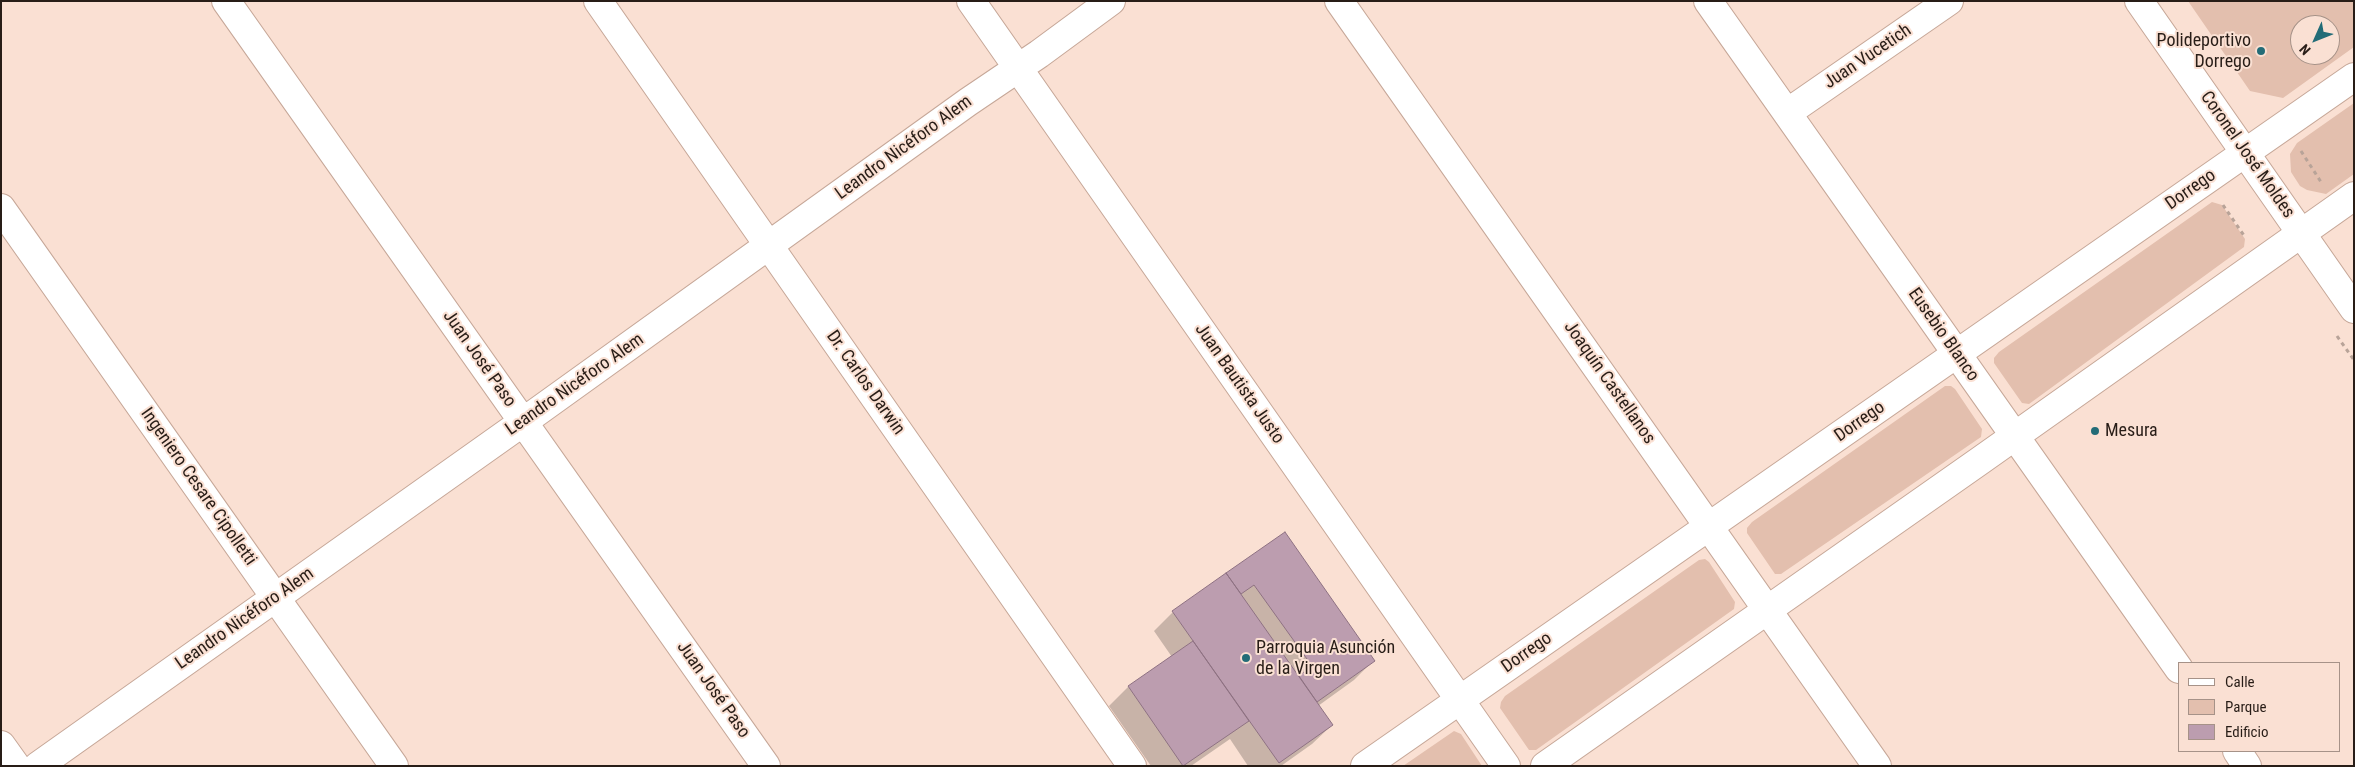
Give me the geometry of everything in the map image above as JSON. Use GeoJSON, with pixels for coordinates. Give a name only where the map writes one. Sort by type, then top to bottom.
{"type":"FeatureCollection","features":[{"type":"Feature","properties":{"kind":"street","name":"Juan José Paso"},"geometry":{"type":"LineString","coordinates":[[226,1],[766,766]]}},
{"type":"Feature","properties":{"kind":"street","name":"Dr. Carlos Darwin"},"geometry":{"type":"LineString","coordinates":[[598,1],[1132,766]]}},
{"type":"Feature","properties":{"kind":"street","name":"Juan Bautista Justo"},"geometry":{"type":"LineString","coordinates":[[971,1],[1506,766]]}},
{"type":"Feature","properties":{"kind":"street","name":"Leandro Nicéforo Alem"},"geometry":{"type":"LineString","coordinates":[[38,766],[770,246],[1111,1]]}},
{"type":"Feature","properties":{"kind":"street","name":"Joaquín Castellanos"},"geometry":{"type":"LineString","coordinates":[[1339,1],[1877,766]]}},
{"type":"Feature","properties":{"kind":"street","name":"Eusebio Blanco"},"geometry":{"type":"LineString","coordinates":[[1708,1],[2178,669]]}},
{"type":"Feature","properties":{"kind":"street","name":"Juan Vucetich"},"geometry":{"type":"LineString","coordinates":[[1787,113],[1949,1]]}},
{"type":"Feature","properties":{"kind":"street","name":"Coronel José Moldes"},"geometry":{"type":"LineString","coordinates":[[2139,1],[2354,309]]}},
{"type":"Feature","properties":{"kind":"street","name":"Dorrego"},"geometry":{"type":"LineString","coordinates":[[1365,766],[1958,355],[2206,179],[2354,77]]}},
{"type":"Feature","properties":{"kind":"street"},"geometry":{"type":"LineString","coordinates":[[1545,766],[2345,202]]}},
{"type":"Feature","properties":{"kind":"street","name":"Ingeniero Cesare Cipolletti"},"geometry":{"type":"LineString","coordinates":[[1,208],[394,766]]}},
{"type":"Feature","properties":{"kind":"street"},"geometry":{"type":"LineString","coordinates":[[1,745],[16,766]]}},
{"type":"Feature","properties":{"kind":"street"},"geometry":{"type":"LineString","coordinates":[[2237,752],[2247,766]]}},
{"type":"Feature","properties":{"kind":"path"},"geometry":{"type":"LineString","coordinates":[[2284,126],[2345,202]]}},
{"type":"Feature","properties":{"kind":"path"},"geometry":{"type":"LineString","coordinates":[[2206,179],[2261,260]]}},
{"type":"Feature","properties":{"kind":"green space","name":"Polideportivo Dorrego"},"geometry":{"type":"Polygon","coordinates":[[[2188,1],[2354,1],[2354,47],[2340,57],[2340,15],[2290,15],[2290,65],[2329,65],[2283,98],[2250,91],[2188,1]]]}},
{"type":"Feature","properties":{"kind":"green space"},"geometry":{"type":"Polygon","coordinates":[[[2354,103],[2354,174],[2326,194],[2307,190],[2300,186],[2291,172],[2290,154],[2297,143],[2354,103]]]}},
{"type":"Feature","properties":{"kind":"green space"},"geometry":{"type":"Polygon","coordinates":[[[2212,202],[2222,205],[2245,239],[2244,247],[2029,404],[2022,403],[1994,363],[1994,358],[1999,352],[2212,202]]]}},
{"type":"Feature","properties":{"kind":"green space"},"geometry":{"type":"Polygon","coordinates":[[[1945,386],[1951,386],[1955,389],[1982,429],[1981,437],[1781,574],[1775,574],[1747,533],[1747,528],[1752,522],[1945,386]]]}},
{"type":"Feature","properties":{"kind":"green space"},"geometry":{"type":"Polygon","coordinates":[[[1705,559],[1709,562],[1735,602],[1734,609],[1536,750],[1529,750],[1500,708],[1505,696],[1699,560],[1705,559]]]}},
{"type":"Feature","properties":{"kind":"green space"},"geometry":{"type":"Polygon","coordinates":[[[1454,731],[1461,734],[1482,766],[1403,766],[1454,731]]]}},
{"type":"Feature","properties":{"kind":"building"},"geometry":{"type":"Polygon","coordinates":[[[1285,532],[1375,661],[1317,702],[1299,676],[1312,666],[1254,585],[1241,594],[1226,573],[1285,532]]]}},
{"type":"Feature","properties":{"kind":"building","name":"Parroquia Asunción de la Virgen"},"geometry":{"type":"Polygon","coordinates":[[[1226,573],[1333,725],[1279,763],[1172,611],[1226,573]]]}},
{"type":"Feature","properties":{"kind":"building"},"geometry":{"type":"Polygon","coordinates":[[[1193,641],[1249,721],[1183,766],[1128,686],[1193,641]]]}},
{"type":"Feature","properties":{"kind":"place","name":"Polideportivo Dorrego"},"geometry":{"type":"Point","coordinates":[2261,51]}},
{"type":"Feature","properties":{"kind":"place","name":"Mesura"},"geometry":{"type":"Point","coordinates":[2095,431]}},
{"type":"Feature","properties":{"kind":"place","name":"Parroquia Asunción de la Virgen"},"geometry":{"type":"Point","coordinates":[1246,658]}}]}
